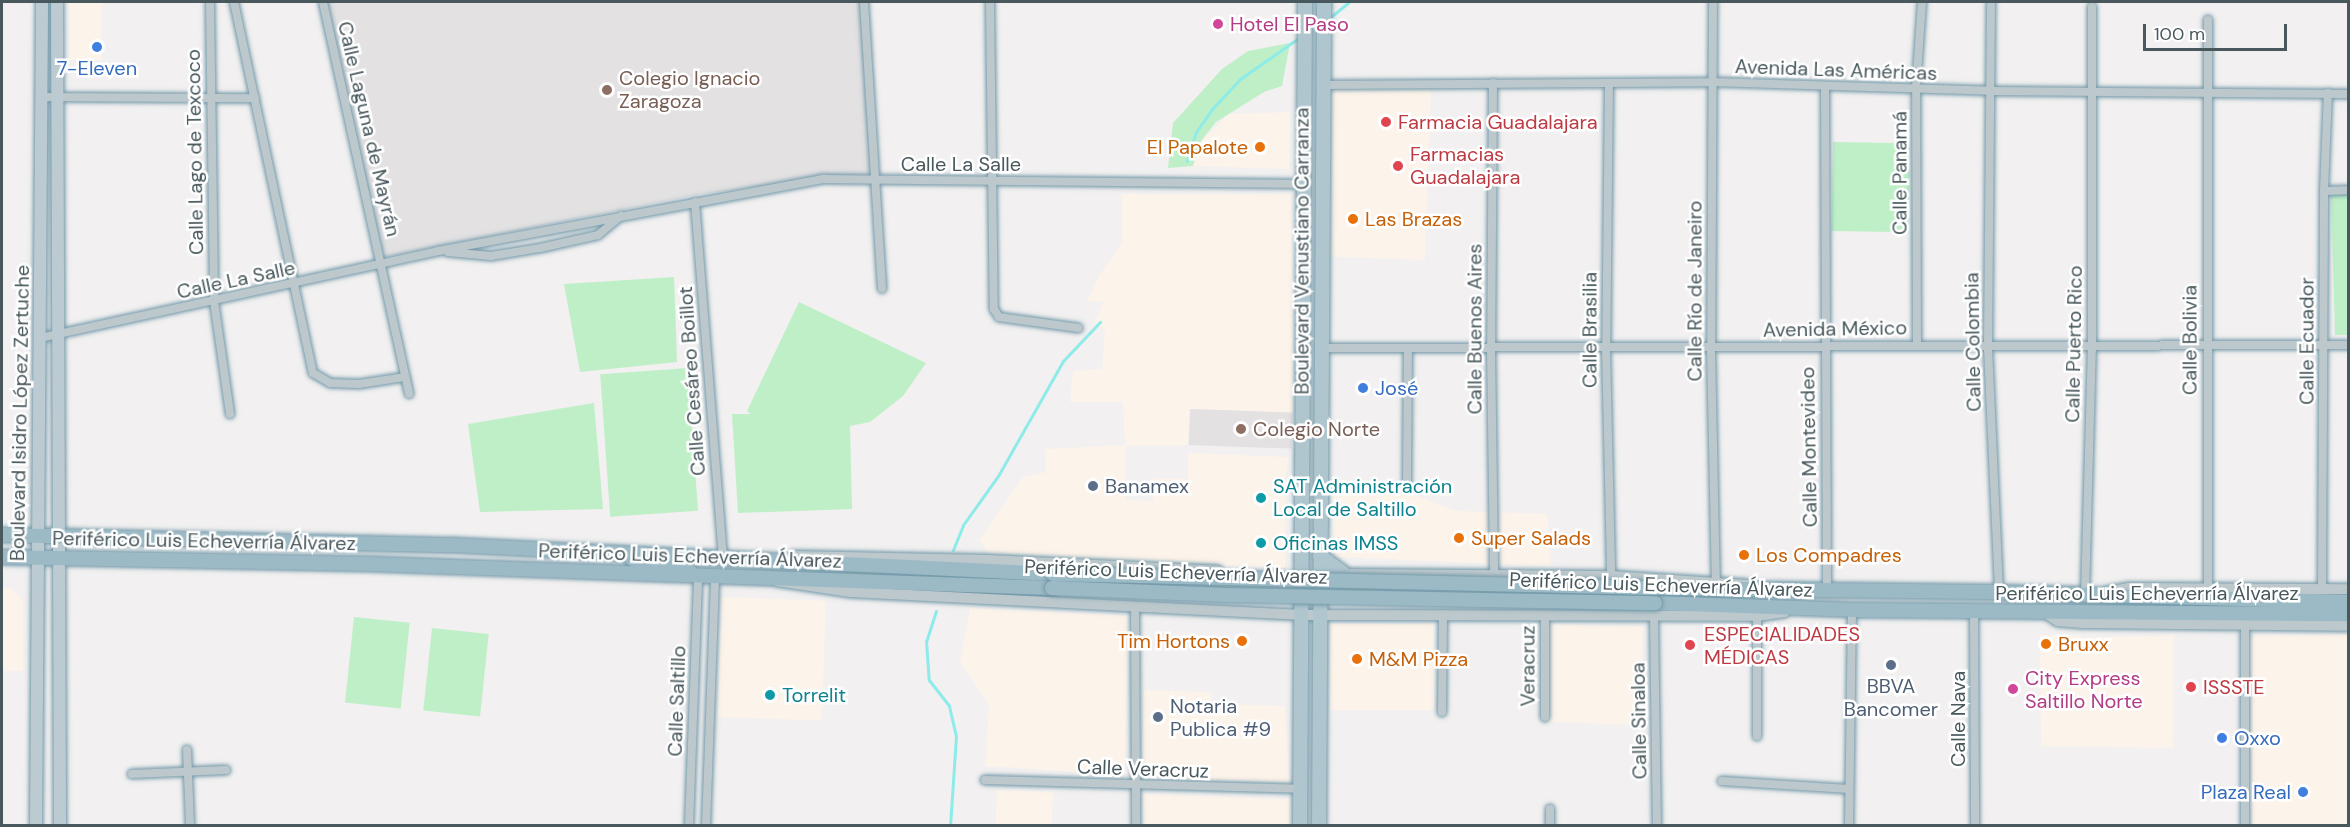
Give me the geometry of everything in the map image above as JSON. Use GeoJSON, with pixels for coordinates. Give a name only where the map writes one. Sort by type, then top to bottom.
{"type":"FeatureCollection","features":[{"type":"Feature","properties":{"kind":"highway","name":"Periférico Luis Echeverría Álvarez"},"geometry":{"type":"LineString","coordinates":[[2,535],[451,545],[614,552],[1053,581],[1227,596],[1654,609],[2349,614]]}},
{"type":"Feature","properties":{"kind":"highway"},"geometry":{"type":"LineString","coordinates":[[371,564],[377,558],[451,545]]}},
{"type":"Feature","properties":{"kind":"highway"},"geometry":{"type":"LineString","coordinates":[[614,552],[715,579]]}},
{"type":"Feature","properties":{"kind":"highway","name":"Periférico Luis Echeverría Álvarez"},"geometry":{"type":"LineString","coordinates":[[2,557],[371,564],[715,579],[1999,592],[2349,602]]}},
{"type":"Feature","properties":{"kind":"main road","name":"Boulevard Isidro López Zertuche"},"geometry":{"type":"LineString","coordinates":[[36,825],[42,2]]}},
{"type":"Feature","properties":{"kind":"main road","name":"Boulevard Isidro López Zertuche"},"geometry":{"type":"LineString","coordinates":[[57,2],[61,557],[60,825]]}},
{"type":"Feature","properties":{"kind":"main road","name":"Boulevard Venustiano Carranza"},"geometry":{"type":"LineString","coordinates":[[1300,825],[1305,2]]}},
{"type":"Feature","properties":{"kind":"main road","name":"Boulevard Venustiano Carranza"},"geometry":{"type":"LineString","coordinates":[[1319,825],[1324,4]]}},
{"type":"Feature","properties":{"kind":"main road"},"geometry":{"type":"LineString","coordinates":[[1320,556],[1343,573]]}},
{"type":"Feature","properties":{"kind":"street","name":"Calle Lago de Texcoco"},"geometry":{"type":"LineString","coordinates":[[210,2],[214,301],[230,414]]}},
{"type":"Feature","properties":{"kind":"street"},"geometry":{"type":"LineString","coordinates":[[234,2],[313,373],[330,383],[359,384],[405,376]]}},
{"type":"Feature","properties":{"kind":"street","name":"Calle Laguna de Mayrán"},"geometry":{"type":"LineString","coordinates":[[323,2],[409,394]]}},
{"type":"Feature","properties":{"kind":"street"},"geometry":{"type":"LineString","coordinates":[[864,2],[882,288]]}},
{"type":"Feature","properties":{"kind":"street"},"geometry":{"type":"LineString","coordinates":[[990,2],[990,180],[994,309],[999,316],[1078,328]]}},
{"type":"Feature","properties":{"kind":"street","name":"Calle Río de Janeiro"},"geometry":{"type":"LineString","coordinates":[[1713,2],[1711,349],[1716,581]]}},
{"type":"Feature","properties":{"kind":"street","name":"Calle Panamá"},"geometry":{"type":"LineString","coordinates":[[1917,344],[1916,88],[1922,2]]}},
{"type":"Feature","properties":{"kind":"street","name":"Calle Colombia"},"geometry":{"type":"LineString","coordinates":[[1991,2],[1988,348],[1999,592]]}},
{"type":"Feature","properties":{"kind":"street","name":"Calle Puerto Rico"},"geometry":{"type":"LineString","coordinates":[[2090,595],[2092,7]]}},
{"type":"Feature","properties":{"kind":"street","name":"Calle Bolivia"},"geometry":{"type":"LineString","coordinates":[[2208,20],[2206,346],[2208,587]]}},
{"type":"Feature","properties":{"kind":"street","name":"Avenida Las Américas"},"geometry":{"type":"LineString","coordinates":[[1323,85],[1712,82],[2092,93],[2349,94]]}},
{"type":"Feature","properties":{"kind":"street","name":"Calle Buenos Aires"},"geometry":{"type":"LineString","coordinates":[[1493,83],[1491,348],[1494,574]]}},
{"type":"Feature","properties":{"kind":"street","name":"Calle Brasilia"},"geometry":{"type":"LineString","coordinates":[[1609,83],[1606,348],[1611,576]]}},
{"type":"Feature","properties":{"kind":"street","name":"Calle Montevideo"},"geometry":{"type":"LineString","coordinates":[[1825,87],[1824,346],[1827,590]]}},
{"type":"Feature","properties":{"kind":"street","name":"Calle Ecuador"},"geometry":{"type":"LineString","coordinates":[[2322,589],[2324,191],[2328,93]]}},
{"type":"Feature","properties":{"kind":"street"},"geometry":{"type":"LineString","coordinates":[[42,98],[255,98]]}},
{"type":"Feature","properties":{"kind":"street","name":"Calle La Salle"},"geometry":{"type":"LineString","coordinates":[[40,338],[438,251],[824,179],[1304,184]]}},
{"type":"Feature","properties":{"kind":"street"},"geometry":{"type":"LineString","coordinates":[[2324,191],[2349,190]]}},
{"type":"Feature","properties":{"kind":"street","name":"Calle Cesáreo Boillot"},"geometry":{"type":"LineString","coordinates":[[695,202],[723,558]]}},
{"type":"Feature","properties":{"kind":"street","name":"Calle La Salle"},"geometry":{"type":"LineString","coordinates":[[438,251],[491,256],[540,248],[598,235],[621,216]]}},
{"type":"Feature","properties":{"kind":"street","name":"Avenida México"},"geometry":{"type":"LineString","coordinates":[[1322,348],[1711,349],[1917,344],[1988,348],[2349,345]]}},
{"type":"Feature","properties":{"kind":"street"},"geometry":{"type":"LineString","coordinates":[[1407,483],[1408,348]]}},
{"type":"Feature","properties":{"kind":"street","name":"Periférico Luis Echeverría Álvarez"},"geometry":{"type":"LineString","coordinates":[[759,561],[826,555],[1275,575],[1367,572],[1611,576],[1716,581],[1757,589]]}},
{"type":"Feature","properties":{"kind":"street"},"geometry":{"type":"LineString","coordinates":[[1346,614],[1334,603],[1333,589],[1341,579],[1367,572]]}},
{"type":"Feature","properties":{"kind":"street"},"geometry":{"type":"LineString","coordinates":[[1273,614],[1289,598],[1287,585],[1275,575]]}},
{"type":"Feature","properties":{"kind":"street","name":"Calle Saltillo"},"geometry":{"type":"LineString","coordinates":[[689,825],[698,578]]}},
{"type":"Feature","properties":{"kind":"street","name":"Calle Saltillo"},"geometry":{"type":"LineString","coordinates":[[706,825],[715,579]]}},
{"type":"Feature","properties":{"kind":"street"},"geometry":{"type":"LineString","coordinates":[[774,580],[801,588],[850,592],[1302,615],[1545,615],[1654,609],[1757,616],[1807,609]]}},
{"type":"Feature","properties":{"kind":"street"},"geometry":{"type":"LineString","coordinates":[[2090,595],[2126,588],[2349,589]]}},
{"type":"Feature","properties":{"kind":"street"},"geometry":{"type":"LineString","coordinates":[[1135,606],[1136,825]]}},
{"type":"Feature","properties":{"kind":"street","name":"Calle Sinaloa"},"geometry":{"type":"LineString","coordinates":[[1654,609],[1657,825]]}},
{"type":"Feature","properties":{"kind":"street"},"geometry":{"type":"LineString","coordinates":[[1849,825],[1852,610]]}},
{"type":"Feature","properties":{"kind":"street"},"geometry":{"type":"LineString","coordinates":[[2041,610],[2058,621],[2349,626]]}},
{"type":"Feature","properties":{"kind":"street","name":"Calle Nava"},"geometry":{"type":"LineString","coordinates":[[1974,612],[1975,825]]}},
{"type":"Feature","properties":{"kind":"street"},"geometry":{"type":"LineString","coordinates":[[1442,712],[1443,614]]}},
{"type":"Feature","properties":{"kind":"street","name":"Veracruz"},"geometry":{"type":"LineString","coordinates":[[1545,615],[1545,717]]}},
{"type":"Feature","properties":{"kind":"street"},"geometry":{"type":"LineString","coordinates":[[1756,736],[1757,616]]}},
{"type":"Feature","properties":{"kind":"street"},"geometry":{"type":"LineString","coordinates":[[2245,625],[2245,825]]}},
{"type":"Feature","properties":{"kind":"street"},"geometry":{"type":"LineString","coordinates":[[187,750],[190,825]]}},
{"type":"Feature","properties":{"kind":"street"},"geometry":{"type":"LineString","coordinates":[[132,774],[187,774],[226,770]]}},
{"type":"Feature","properties":{"kind":"street","name":"Calle Veracruz"},"geometry":{"type":"LineString","coordinates":[[985,780],[1299,789]]}},
{"type":"Feature","properties":{"kind":"street"},"geometry":{"type":"LineString","coordinates":[[1722,781],[1849,789]]}},
{"type":"Feature","properties":{"kind":"street"},"geometry":{"type":"LineString","coordinates":[[1550,809],[1550,825]]}},
{"type":"Feature","properties":{"kind":"shaded area"},"geometry":{"type":"Polygon","coordinates":[[[69,2],[101,2],[101,60],[69,60],[69,2]]]}},
{"type":"Feature","properties":{"kind":"shaded area","name":"Colegio Ignacio Zaragoza"},"geometry":{"type":"Polygon","coordinates":[[[324,2],[864,2],[876,179],[821,178],[695,195],[384,257],[324,2]]]}},
{"type":"Feature","properties":{"kind":"shaded area"},"geometry":{"type":"Polygon","coordinates":[[[1329,83],[1431,87],[1425,260],[1323,256],[1329,83]]]}},
{"type":"Feature","properties":{"kind":"shaded area"},"geometry":{"type":"Polygon","coordinates":[[[1290,112],[1289,169],[1193,166],[1201,141],[1229,114],[1290,112]]]}},
{"type":"Feature","properties":{"kind":"shaded area"},"geometry":{"type":"Polygon","coordinates":[[[1122,194],[1291,194],[1293,413],[1190,409],[1188,445],[1126,446],[1125,500],[1153,501],[1153,478],[1188,479],[1188,453],[1289,457],[1285,478],[1285,568],[990,554],[979,540],[1023,477],[1046,472],[1046,449],[1125,445],[1123,402],[1070,402],[1073,371],[1102,369],[1105,329],[1095,323],[1103,302],[1087,301],[1100,274],[1122,243],[1122,194]]]}},
{"type":"Feature","properties":{"kind":"shaded area","name":"Colegio Norte"},"geometry":{"type":"Polygon","coordinates":[[[1190,409],[1293,413],[1292,449],[1189,445],[1190,409]]]}},
{"type":"Feature","properties":{"kind":"shaded area"},"geometry":{"type":"Polygon","coordinates":[[[1329,477],[1410,494],[1457,511],[1547,514],[1551,566],[1336,557],[1329,477]]]}},
{"type":"Feature","properties":{"kind":"shaded area"},"geometry":{"type":"Polygon","coordinates":[[[2,588],[11,588],[23,600],[23,671],[2,671],[2,588]]]}},
{"type":"Feature","properties":{"kind":"shaded area","name":"Torrelit"},"geometry":{"type":"Polygon","coordinates":[[[722,597],[826,601],[822,721],[718,717],[722,597]]]}},
{"type":"Feature","properties":{"kind":"shaded area"},"geometry":{"type":"Polygon","coordinates":[[[970,608],[1127,616],[1125,775],[985,766],[989,705],[960,661],[970,608]]]}},
{"type":"Feature","properties":{"kind":"shaded area"},"geometry":{"type":"Polygon","coordinates":[[[1330,624],[1434,624],[1434,710],[1330,710],[1330,624]]]}},
{"type":"Feature","properties":{"kind":"shaded area"},"geometry":{"type":"Polygon","coordinates":[[[1549,624],[1643,627],[1640,725],[1546,722],[1549,624]]]}},
{"type":"Feature","properties":{"kind":"shaded area"},"geometry":{"type":"Polygon","coordinates":[[[2040,635],[2081,635],[2081,638],[2174,635],[2173,748],[2041,746],[2040,635]]]}},
{"type":"Feature","properties":{"kind":"shaded area"},"geometry":{"type":"Polygon","coordinates":[[[2257,635],[2348,635],[2348,825],[2252,825],[2250,642],[2257,635]]]}},
{"type":"Feature","properties":{"kind":"shaded area"},"geometry":{"type":"Polygon","coordinates":[[[1144,690],[1211,692],[1212,704],[1285,706],[1289,783],[1143,777],[1144,690]]]}},
{"type":"Feature","properties":{"kind":"shaded area"},"geometry":{"type":"Polygon","coordinates":[[[997,790],[1053,792],[1052,826],[996,825],[997,790]]]}},
{"type":"Feature","properties":{"kind":"shaded area"},"geometry":{"type":"Polygon","coordinates":[[[1142,794],[1289,799],[1289,825],[1143,825],[1142,794]]]}},
{"type":"Feature","properties":{"kind":"green space"},"geometry":{"type":"Polygon","coordinates":[[[1290,43],[1282,86],[1264,92],[1216,122],[1201,141],[1193,166],[1168,168],[1173,123],[1222,69],[1248,51],[1290,43]]]}},
{"type":"Feature","properties":{"kind":"green space"},"geometry":{"type":"Polygon","coordinates":[[[1833,142],[1910,143],[1908,232],[1831,231],[1833,142]]]}},
{"type":"Feature","properties":{"kind":"green space"},"geometry":{"type":"Polygon","coordinates":[[[2331,194],[2348,194],[2348,335],[2335,335],[2331,194]]]}},
{"type":"Feature","properties":{"kind":"green space"},"geometry":{"type":"Polygon","coordinates":[[[674,277],[677,362],[580,372],[564,284],[674,277]]]}},
{"type":"Feature","properties":{"kind":"green space"},"geometry":{"type":"Polygon","coordinates":[[[799,302],[926,363],[903,396],[870,422],[850,426],[852,509],[738,513],[732,414],[751,414],[747,411],[799,302]]]}},
{"type":"Feature","properties":{"kind":"green space"},"geometry":{"type":"Polygon","coordinates":[[[688,368],[698,511],[610,517],[600,374],[688,368]]]}},
{"type":"Feature","properties":{"kind":"green space"},"geometry":{"type":"Polygon","coordinates":[[[594,403],[603,509],[480,512],[468,424],[594,403]]]}},
{"type":"Feature","properties":{"kind":"green space"},"geometry":{"type":"Polygon","coordinates":[[[354,617],[410,623],[401,708],[345,703],[354,617]]]}},
{"type":"Feature","properties":{"kind":"green space"},"geometry":{"type":"Polygon","coordinates":[[[432,628],[489,634],[480,717],[423,711],[432,628]]]}},
{"type":"Feature","properties":{"kind":"waterway"},"geometry":{"type":"LineString","coordinates":[[1328,19],[1349,2]]}},
{"type":"Feature","properties":{"kind":"waterway"},"geometry":{"type":"LineString","coordinates":[[1187,161],[1196,132],[1213,108],[1240,79],[1300,37]]}},
{"type":"Feature","properties":{"kind":"waterway"},"geometry":{"type":"LineString","coordinates":[[953,550],[963,525],[998,476],[1063,361],[1100,322]]}},
{"type":"Feature","properties":{"kind":"waterway"},"geometry":{"type":"LineString","coordinates":[[936,611],[926,641],[929,680],[949,706],[956,736],[950,826]]}},
{"type":"Feature","properties":{"kind":"place","name":"Hotel El Paso"},"geometry":{"type":"Point","coordinates":[1218,24]}},
{"type":"Feature","properties":{"kind":"place","name":"7-Eleven"},"geometry":{"type":"Point","coordinates":[97,47]}},
{"type":"Feature","properties":{"kind":"place","name":"Colegio Ignacio Zaragoza"},"geometry":{"type":"Point","coordinates":[607,90]}},
{"type":"Feature","properties":{"kind":"place","name":"Farmacia Guadalajara"},"geometry":{"type":"Point","coordinates":[1386,122]}},
{"type":"Feature","properties":{"kind":"place","name":"El Papalote"},"geometry":{"type":"Point","coordinates":[1260,147]}},
{"type":"Feature","properties":{"kind":"place","name":"Farmacias Guadalajara"},"geometry":{"type":"Point","coordinates":[1398,166]}},
{"type":"Feature","properties":{"kind":"place","name":"Las Brazas"},"geometry":{"type":"Point","coordinates":[1353,219]}},
{"type":"Feature","properties":{"kind":"place","name":"José"},"geometry":{"type":"Point","coordinates":[1363,388]}},
{"type":"Feature","properties":{"kind":"place","name":"Colegio Norte"},"geometry":{"type":"Point","coordinates":[1241,429]}},
{"type":"Feature","properties":{"kind":"place","name":"Banamex"},"geometry":{"type":"Point","coordinates":[1093,486]}},
{"type":"Feature","properties":{"kind":"place","name":"SAT Administración Local de Saltillo"},"geometry":{"type":"Point","coordinates":[1261,498]}},
{"type":"Feature","properties":{"kind":"place","name":"Super Salads"},"geometry":{"type":"Point","coordinates":[1459,538]}},
{"type":"Feature","properties":{"kind":"place","name":"Oficinas IMSS"},"geometry":{"type":"Point","coordinates":[1261,543]}},
{"type":"Feature","properties":{"kind":"place","name":"Los Compadres"},"geometry":{"type":"Point","coordinates":[1744,555]}},
{"type":"Feature","properties":{"kind":"place","name":"Tim Hortons"},"geometry":{"type":"Point","coordinates":[1242,641]}},
{"type":"Feature","properties":{"kind":"place","name":"Bruxx"},"geometry":{"type":"Point","coordinates":[2046,644]}},
{"type":"Feature","properties":{"kind":"place","name":"ESPECIALIDADES MÉDICAS"},"geometry":{"type":"Point","coordinates":[1690,645]}},
{"type":"Feature","properties":{"kind":"place","name":"M&M Pizza"},"geometry":{"type":"Point","coordinates":[1357,659]}},
{"type":"Feature","properties":{"kind":"place","name":"BBVA Bancomer"},"geometry":{"type":"Point","coordinates":[1891,665]}},
{"type":"Feature","properties":{"kind":"place","name":"ISSSTE"},"geometry":{"type":"Point","coordinates":[2191,687]}},
{"type":"Feature","properties":{"kind":"place","name":"City Express Saltillo Norte"},"geometry":{"type":"Point","coordinates":[2013,689]}},
{"type":"Feature","properties":{"kind":"place","name":"Torrelit"},"geometry":{"type":"Point","coordinates":[770,695]}},
{"type":"Feature","properties":{"kind":"place","name":"Notaria Publica #9"},"geometry":{"type":"Point","coordinates":[1158,717]}},
{"type":"Feature","properties":{"kind":"place","name":"Oxxo"},"geometry":{"type":"Point","coordinates":[2222,738]}},
{"type":"Feature","properties":{"kind":"place","name":"Plaza Real"},"geometry":{"type":"Point","coordinates":[2303,792]}}]}
